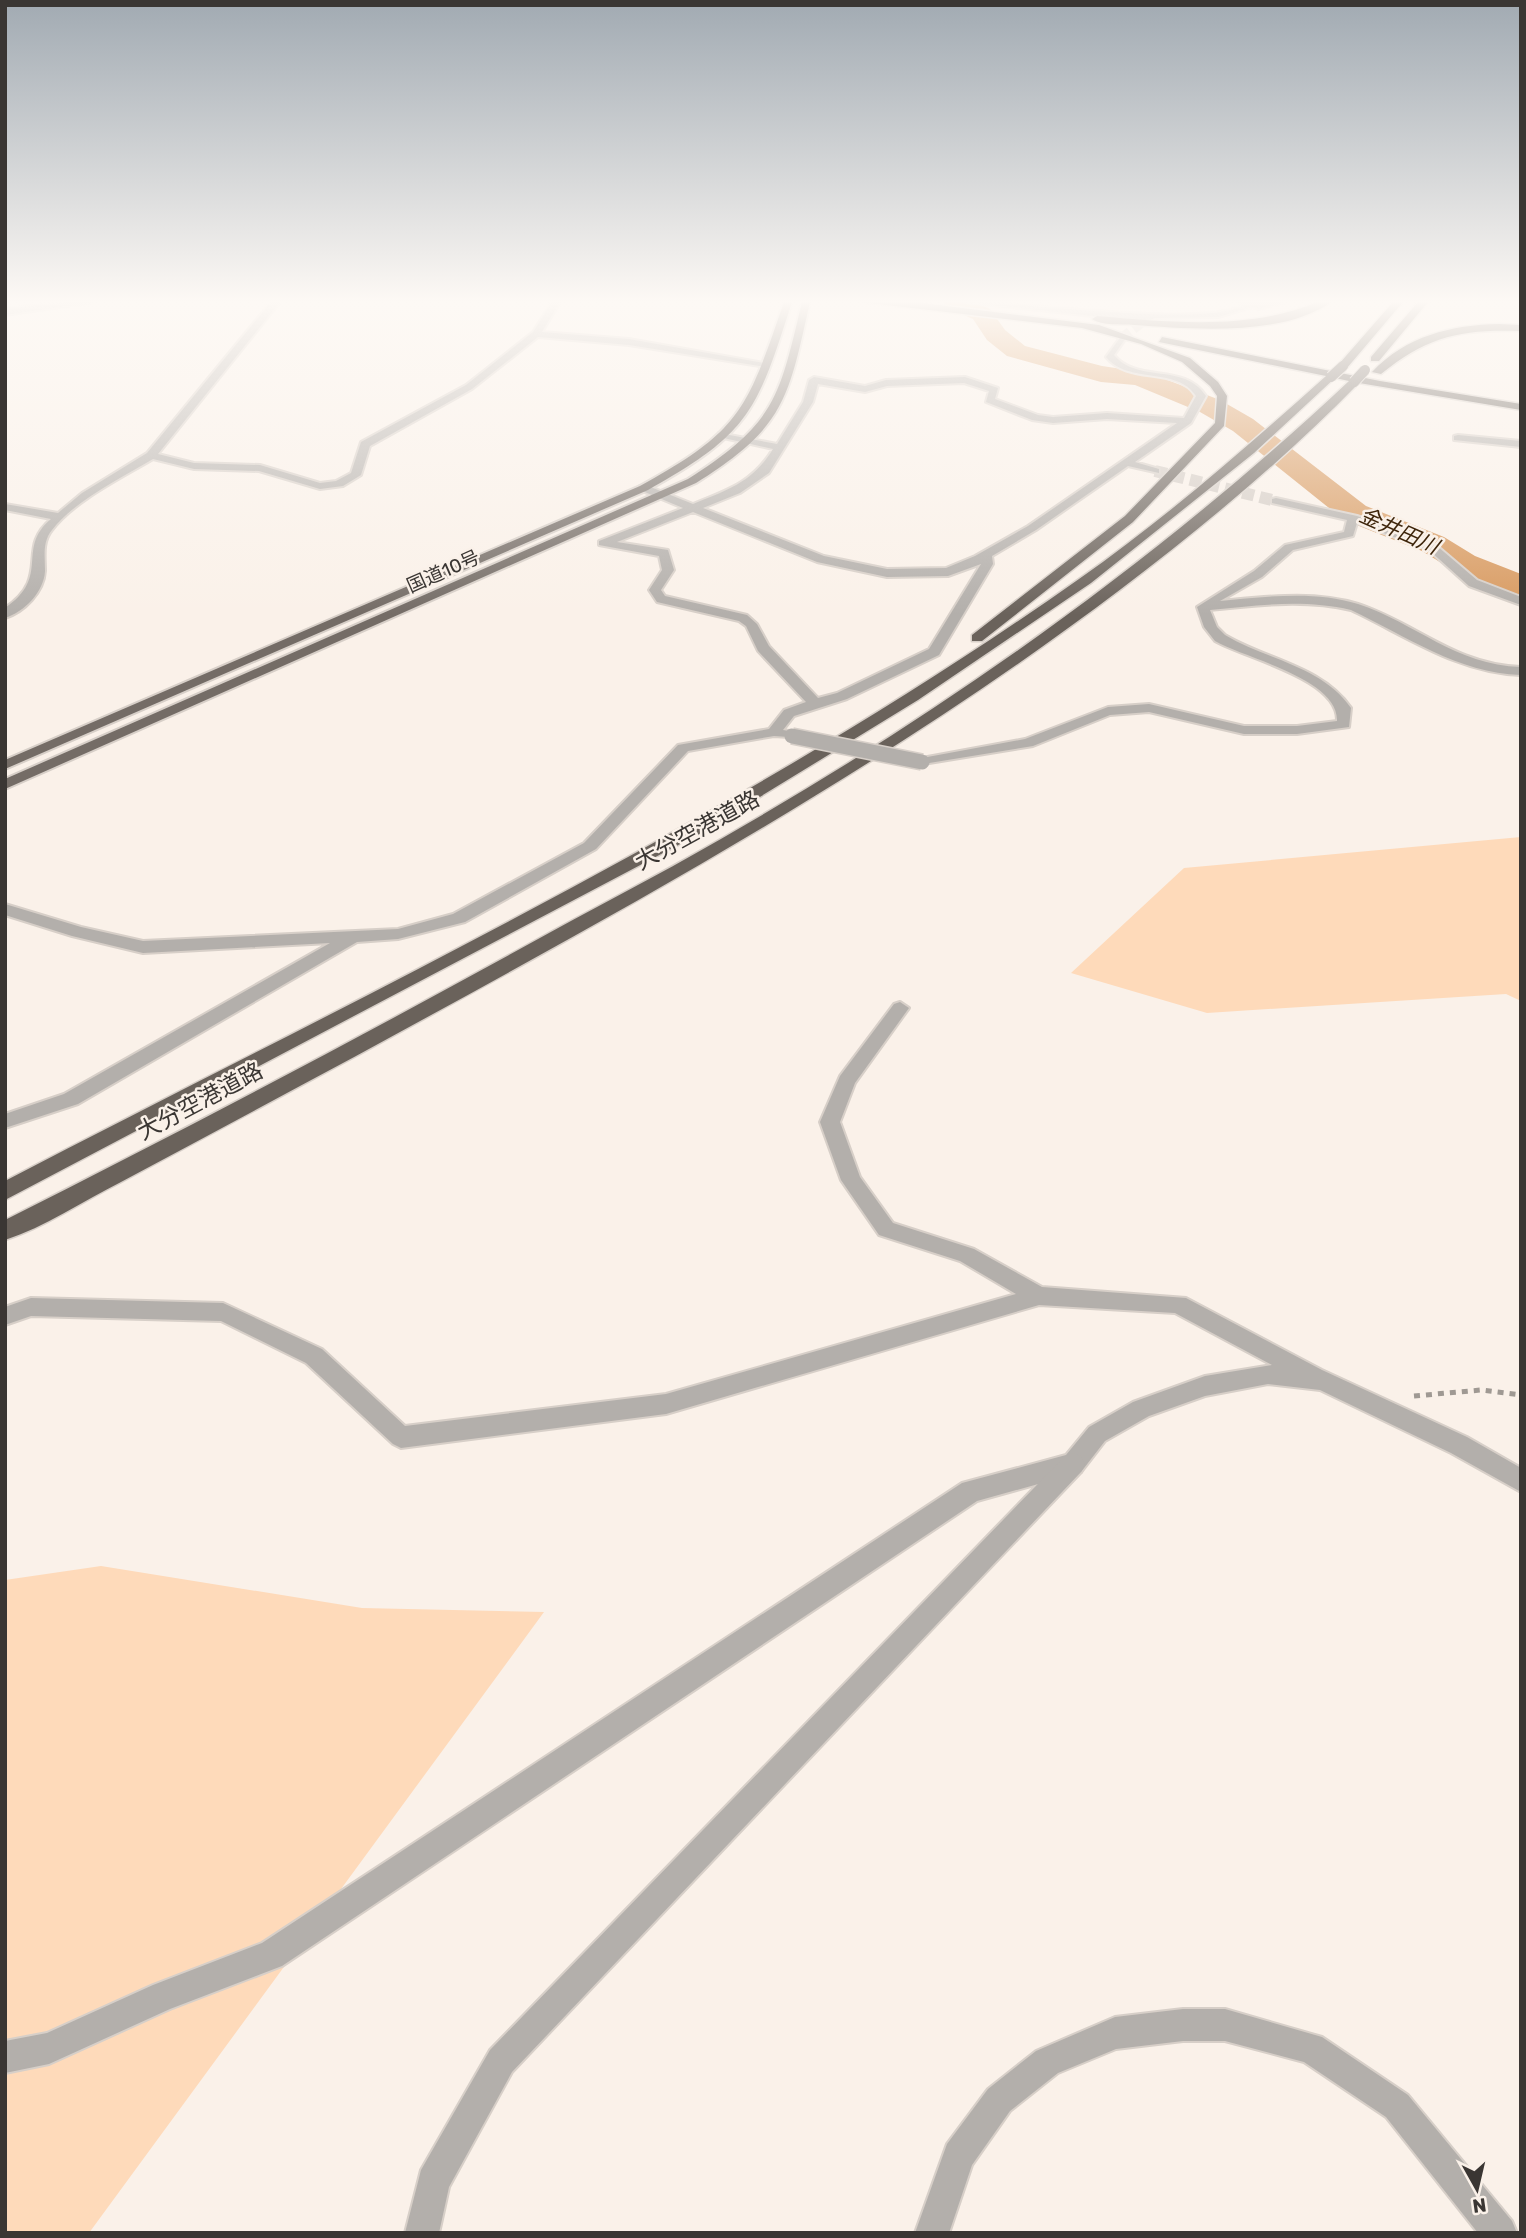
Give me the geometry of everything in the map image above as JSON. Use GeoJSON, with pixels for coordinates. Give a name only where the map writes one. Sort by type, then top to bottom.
{"type":"FeatureCollection","features":[{"type":"Feature","properties":{"kind":"highway","name":"国道10号"},"geometry":{"type":"LineString","coordinates":[[5,765],[644,488],[701,455],[748,406]]}},
{"type":"Feature","properties":{"kind":"highway","name":"国道10号"},"geometry":{"type":"LineString","coordinates":[[5,785],[664,495],[723,462],[748,440],[775,406]]}},
{"type":"Feature","properties":{"kind":"highway"},"geometry":{"type":"LineString","coordinates":[[695,830],[955,654],[1129,519],[1220,424],[1223,406]]}},
{"type":"Feature","properties":{"kind":"highway","name":"大分空港道路"},"geometry":{"type":"LineString","coordinates":[[5,1191],[695,830],[913,697],[1056,601],[1250,451],[1300,406]]}},
{"type":"Feature","properties":{"kind":"highway","name":"大分空港道路"},"geometry":{"type":"LineString","coordinates":[[5,1231],[477,981],[775,815],[1010,662],[1129,577],[1269,463],[1330,406]]}},
{"type":"Feature","properties":{"kind":"highway"},"geometry":{"type":"LineString","coordinates":[[1298,438],[1344,406]]}},
{"type":"Feature","properties":{"kind":"street"},"geometry":{"type":"LineString","coordinates":[[5,614],[27,599],[38,575],[38,549],[46,529],[86,495],[151,454],[190,406]]}},
{"type":"Feature","properties":{"kind":"street"},"geometry":{"type":"LineString","coordinates":[[151,454],[194,466],[260,467],[308,484],[339,484],[356,475],[365,444],[435,406]]}},
{"type":"Feature","properties":{"kind":"street"},"geometry":{"type":"LineString","coordinates":[[805,406],[782,448],[765,471],[736,491],[603,543],[664,553],[668,570],[655,590],[656,594],[672,604],[743,618],[751,624],[770,657],[815,703]]}},
{"type":"Feature","properties":{"kind":"street"},"geometry":{"type":"LineString","coordinates":[[1006,406],[1036,418],[1053,420],[1107,416],[1186,421]]}},
{"type":"Feature","properties":{"kind":"street"},"geometry":{"type":"LineString","coordinates":[[644,488],[796,551],[857,568],[887,573],[948,572],[986,556],[1032,528],[1186,421],[1196,406]]}},
{"type":"Feature","properties":{"kind":"street"},"geometry":{"type":"LineString","coordinates":[[723,435],[782,448]]}},
{"type":"Feature","properties":{"kind":"street"},"geometry":{"type":"LineString","coordinates":[[1458,439],[1521,444]]}},
{"type":"Feature","properties":{"kind":"street"},"geometry":{"type":"LineString","coordinates":[[1125,463],[1155,471]]}},
{"type":"Feature","properties":{"kind":"street"},"geometry":{"type":"LineString","coordinates":[[1276,501],[1353,518],[1433,548],[1473,583],[1521,601]]}},
{"type":"Feature","properties":{"kind":"street"},"geometry":{"type":"LineString","coordinates":[[5,507],[59,517]]}},
{"type":"Feature","properties":{"kind":"street"},"geometry":{"type":"LineString","coordinates":[[1203,607],[1258,574],[1289,547],[1349,534],[1353,518]]}},
{"type":"Feature","properties":{"kind":"street"},"geometry":{"type":"LineString","coordinates":[[774,732],[789,713],[842,696],[934,652],[987,564],[986,556]]}},
{"type":"Feature","properties":{"kind":"street"},"geometry":{"type":"LineString","coordinates":[[1203,607],[1293,598],[1336,601],[1366,611],[1431,645],[1475,663],[1506,672],[1521,671]]}},
{"type":"Feature","properties":{"kind":"street"},"geometry":{"type":"LineString","coordinates":[[5,909],[78,932],[143,947],[398,934],[459,918],[590,846],[683,748],[774,732],[922,762],[1028,743],[1108,711],[1149,708],[1244,730],[1297,730],[1344,724],[1343,706],[1330,687],[1219,638],[1204,619],[1203,607]]}},
{"type":"Feature","properties":{"kind":"street"},"geometry":{"type":"LineString","coordinates":[[5,1121],[71,1099],[352,938]]}},
{"type":"Feature","properties":{"kind":"street"},"geometry":{"type":"LineString","coordinates":[[900,1008],[847,1081],[830,1122],[851,1180],[886,1229],[967,1255],[1039,1296]]}},
{"type":"Feature","properties":{"kind":"street"},"geometry":{"type":"LineString","coordinates":[[5,1316],[31,1307],[223,1312],[314,1356],[401,1437],[666,1404],[1039,1296],[1178,1304],[1323,1380],[1460,1445],[1521,1481]]}},
{"type":"Feature","properties":{"kind":"street"},"geometry":{"type":"LineString","coordinates":[[422,2233],[433,2182],[501,2061],[1073,1464],[1097,1434],[1141,1409],[1205,1386],[1268,1374],[1323,1380]]}},
{"type":"Feature","properties":{"kind":"street"},"geometry":{"type":"LineString","coordinates":[[5,2057],[49,2048],[164,1996],[271,1955],[971,1491],[1073,1464]]}},
{"type":"Feature","properties":{"kind":"street"},"geometry":{"type":"LineString","coordinates":[[932,2233],[959,2156],[999,2100],[1047,2062],[1115,2033],[1183,2025],[1225,2025],[1311,2048],[1396,2106],[1500,2233]]}},
{"type":"Feature","properties":{"kind":"path"},"geometry":{"type":"LineString","coordinates":[[1370,1401],[1471,1390],[1502,1390],[1521,1395]]}},
{"type":"Feature","properties":{"kind":"shaded area"},"geometry":{"type":"Polygon","coordinates":[[[1521,837],[1521,1001],[1506,994],[1207,1013],[1071,973],[1184,868],[1521,837]]]}},
{"type":"Feature","properties":{"kind":"shaded area"},"geometry":{"type":"Polygon","coordinates":[[[101,1566],[362,1608],[544,1612],[89,2233],[5,2233],[5,1580],[101,1566]]]}},
{"type":"Feature","properties":{"kind":"waterway","name":"金井田川"},"geometry":{"type":"LineString","coordinates":[[1211,406],[1243,425],[1355,513],[1433,544],[1464,563],[1521,586]]}},
{"type":"Feature","properties":{"kind":"tunnel"},"geometry":{"type":"LineString","coordinates":[[1155,471],[1276,501]]}}]}
